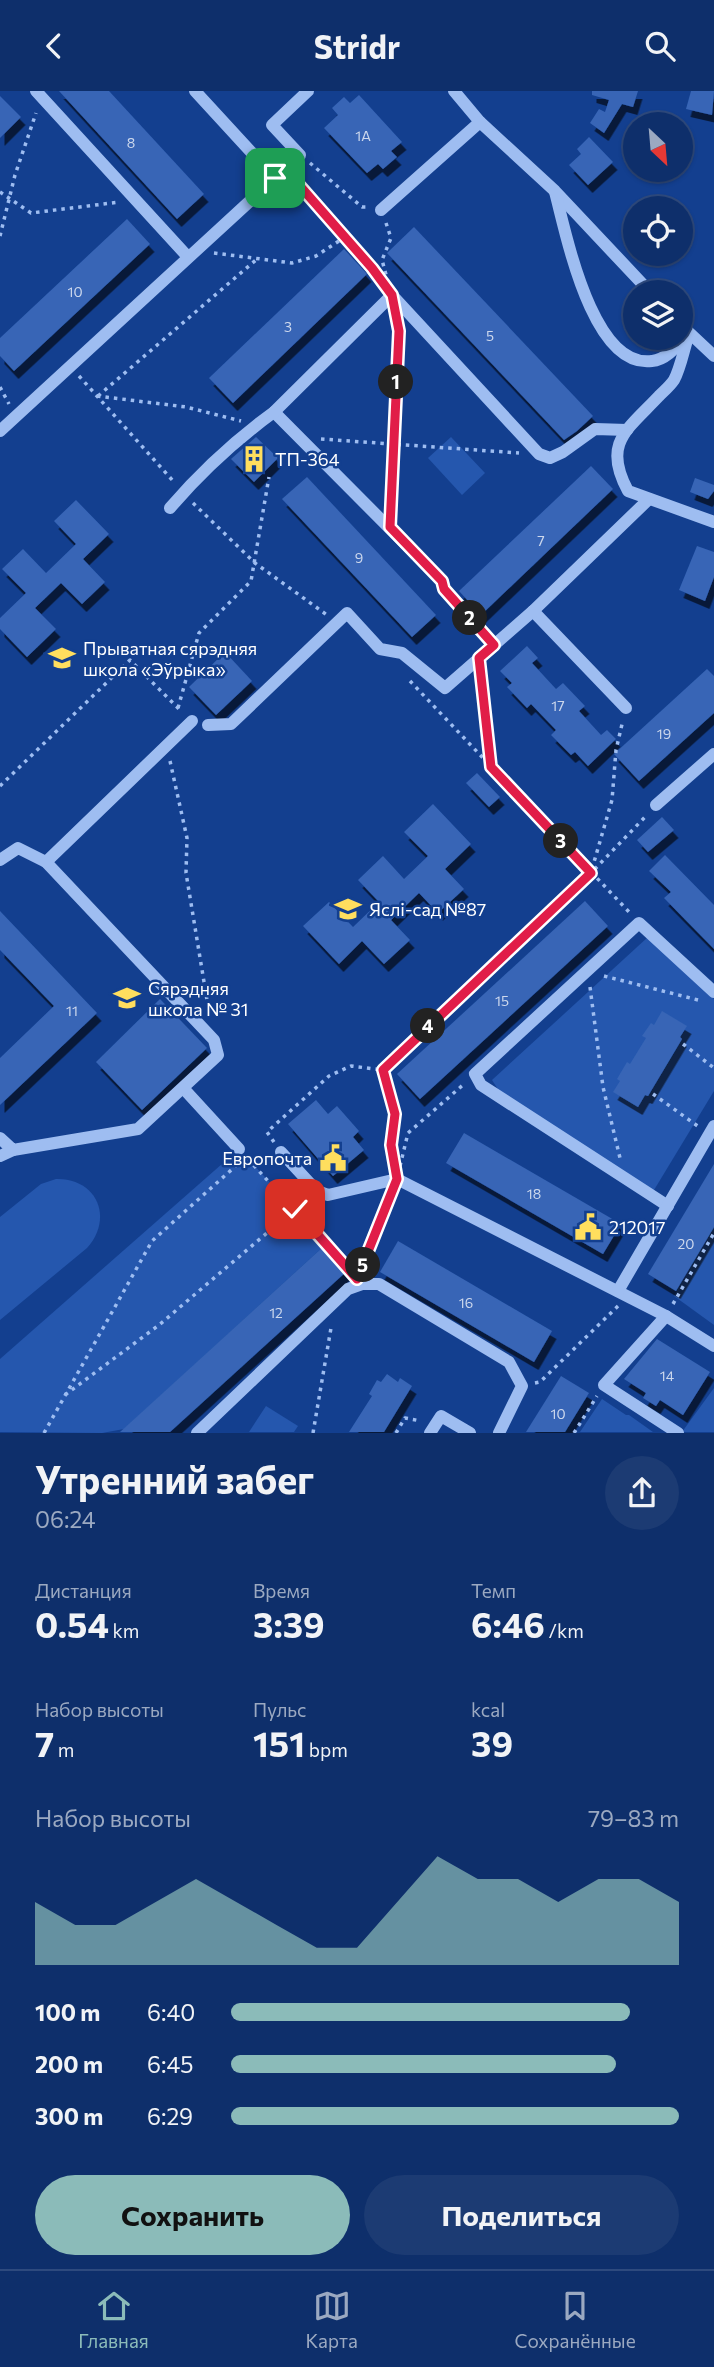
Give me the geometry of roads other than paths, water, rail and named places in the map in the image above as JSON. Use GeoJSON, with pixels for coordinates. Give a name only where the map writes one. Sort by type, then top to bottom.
{"type":"FeatureCollection","features":[{"type":"Feature","properties":{"kind":"street"},"geometry":{"type":"LineString","coordinates":[[195,91],[275,178]]}},
{"type":"Feature","properties":{"kind":"street"},"geometry":{"type":"LineString","coordinates":[[0,431],[300,155],[272,125],[308,91]]}},
{"type":"Feature","properties":{"kind":"street"},"geometry":{"type":"LineString","coordinates":[[454,91],[480,122],[555,191],[639,280]]}},
{"type":"Feature","properties":{"kind":"street"},"geometry":{"type":"LineString","coordinates":[[39,94],[136,200],[192,254]]}},
{"type":"Feature","properties":{"kind":"street"},"geometry":{"type":"LineString","coordinates":[[381,210],[480,122]]}},
{"type":"Feature","properties":{"kind":"street"},"geometry":{"type":"LineString","coordinates":[[555,191],[577,275],[597,322],[610,340],[635,360],[652,362],[668,355],[671,350]]}},
{"type":"Feature","properties":{"kind":"street"},"geometry":{"type":"LineString","coordinates":[[170,508],[183,493],[274,412],[392,295],[539,454],[550,458],[595,429],[627,430]]}},
{"type":"Feature","properties":{"kind":"street"},"geometry":{"type":"LineString","coordinates":[[693,336],[714,356]]}},
{"type":"Feature","properties":{"kind":"street"},"geometry":{"type":"LineString","coordinates":[[680,350],[673,381],[627,430],[617,447],[618,473],[628,491],[714,522]]}},
{"type":"Feature","properties":{"kind":"street"},"geometry":{"type":"LineString","coordinates":[[274,412],[303,438],[442,581]]}},
{"type":"Feature","properties":{"kind":"street"},"geometry":{"type":"LineString","coordinates":[[208,725],[231,724],[347,613],[380,649],[402,653],[445,688],[533,611],[649,499]]}},
{"type":"Feature","properties":{"kind":"street"},"geometry":{"type":"LineString","coordinates":[[533,611],[626,708]]}},
{"type":"Feature","properties":{"kind":"street"},"geometry":{"type":"LineString","coordinates":[[46,862],[192,721]]}},
{"type":"Feature","properties":{"kind":"street"},"geometry":{"type":"LineString","coordinates":[[656,805],[714,754]]}},
{"type":"Feature","properties":{"kind":"street"},"geometry":{"type":"LineString","coordinates":[[0,860],[19,848],[46,862],[214,1040],[218,1055],[138,1129],[13,1150],[0,1156]]}},
{"type":"Feature","properties":{"kind":"street"},"geometry":{"type":"LineString","coordinates":[[668,1206],[481,1084],[475,1074],[639,923],[714,992]]}},
{"type":"Feature","properties":{"kind":"street"},"geometry":{"type":"LineString","coordinates":[[184,1089],[239,1149]]}},
{"type":"Feature","properties":{"kind":"street"},"geometry":{"type":"LineString","coordinates":[[623,1294],[668,1206],[712,1131]]}},
{"type":"Feature","properties":{"kind":"street"},"geometry":{"type":"LineString","coordinates":[[0,1138],[13,1150]]}},
{"type":"Feature","properties":{"kind":"street"},"geometry":{"type":"LineString","coordinates":[[281,1152],[317,1191],[328,1195],[397,1179],[666,1316],[714,1346]]}},
{"type":"Feature","properties":{"kind":"street"},"geometry":{"type":"LineString","coordinates":[[197,1433],[348,1289],[362,1284],[379,1283],[509,1362],[522,1386],[499,1433]]}},
{"type":"Feature","properties":{"kind":"street"},"geometry":{"type":"LineString","coordinates":[[666,1316],[604,1385],[678,1433]]}},
{"type":"Feature","properties":{"kind":"street"},"geometry":{"type":"LineString","coordinates":[[432,1428],[441,1416],[470,1433]]}},
{"type":"Feature","properties":{"kind":"place","name":"ТП-364"},"geometry":{"type":"Point","coordinates":[254,459]}},
{"type":"Feature","properties":{"kind":"place","name":"Прыватная сярэдняя школа «Эўрыка»"},"geometry":{"type":"Point","coordinates":[62,658]}},
{"type":"Feature","properties":{"kind":"place","name":"Яслі-сад №87"},"geometry":{"type":"Point","coordinates":[348,909]}},
{"type":"Feature","properties":{"kind":"place","name":"Сярэдняя школа № 31"},"geometry":{"type":"Point","coordinates":[127,998]}},
{"type":"Feature","properties":{"kind":"place","name":"Европочта"},"geometry":{"type":"Point","coordinates":[333,1158]}},
{"type":"Feature","properties":{"kind":"place","name":"212017"},"geometry":{"type":"Point","coordinates":[588,1227]}}]}
